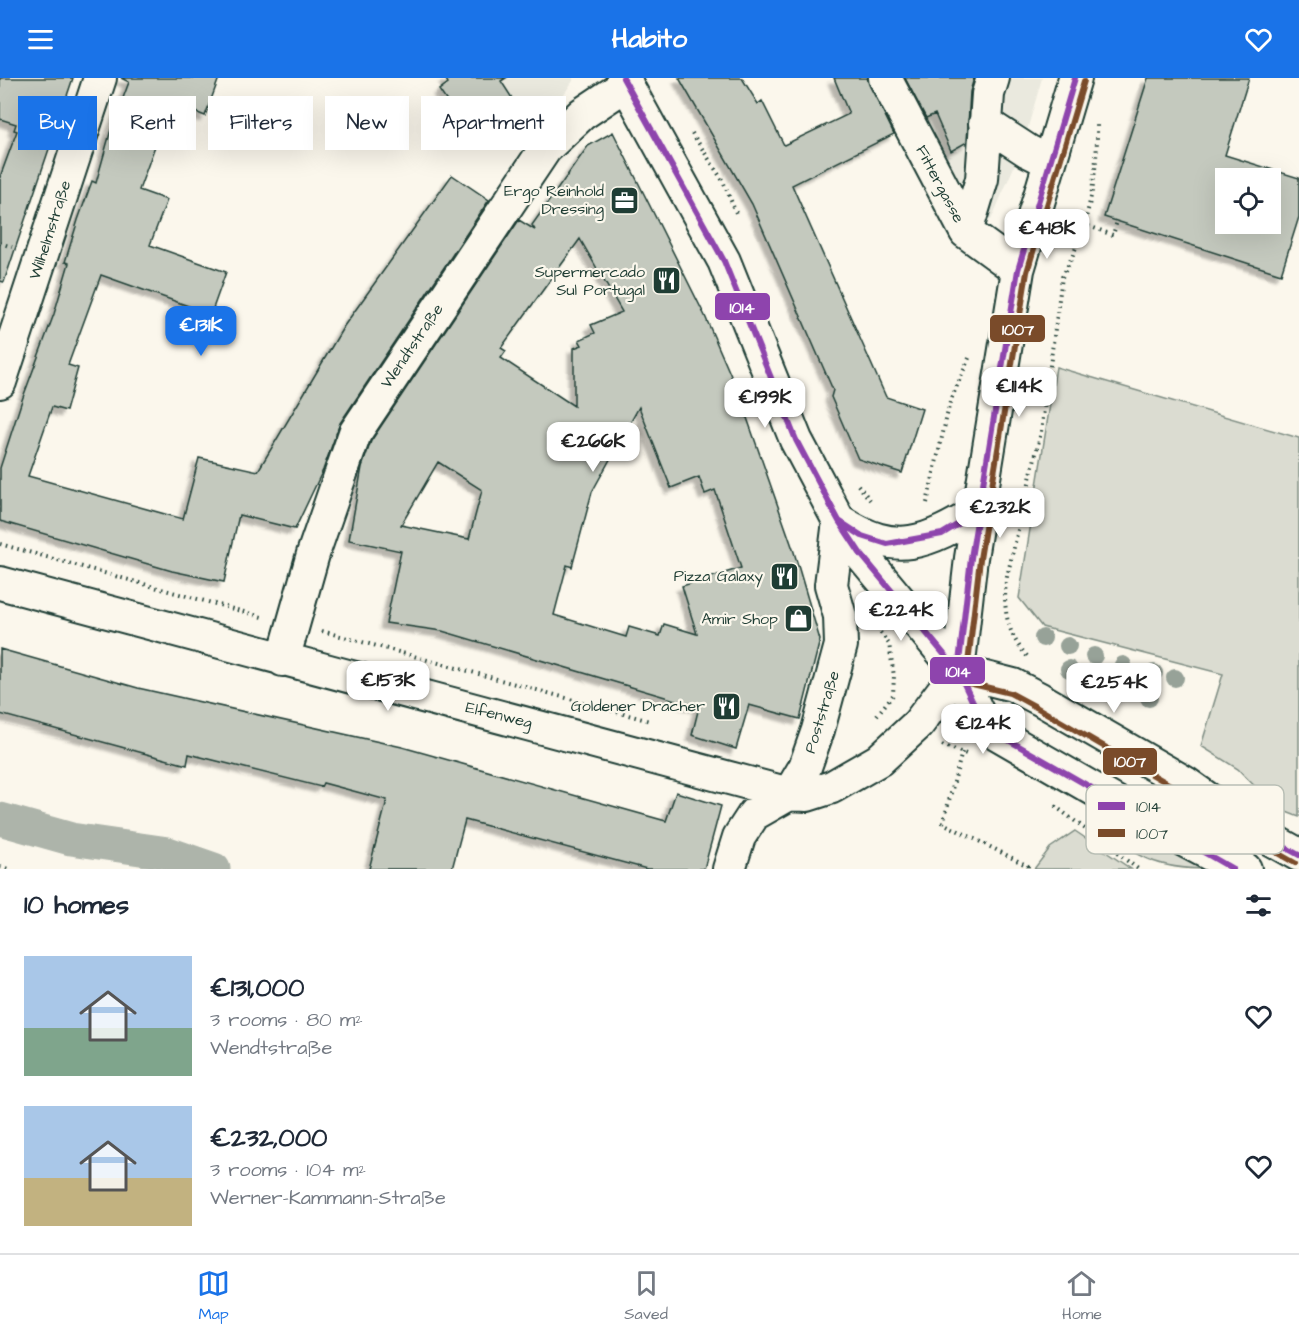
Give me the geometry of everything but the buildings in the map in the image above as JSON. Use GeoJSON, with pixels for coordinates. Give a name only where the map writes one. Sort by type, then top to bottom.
{"type":"FeatureCollection","features":[{"type":"Feature","properties":{"kind":"street","name":"Wilhelmstraße"},"geometry":{"type":"LineString","coordinates":[[0,382],[100,78]]}},
{"type":"Feature","properties":{"kind":"street","name":"Fittergasse"},"geometry":{"type":"LineString","coordinates":[[885,78],[966,232],[1018,270]]}},
{"type":"Feature","properties":{"kind":"street"},"geometry":{"type":"LineString","coordinates":[[966,232],[982,179],[985,123],[993,78]]}},
{"type":"Feature","properties":{"kind":"street"},"geometry":{"type":"LineString","coordinates":[[729,869],[740,837],[754,814],[789,794],[807,795],[832,787],[879,760],[918,724],[958,671],[971,558],[1018,270],[1075,78]]}},
{"type":"Feature","properties":{"kind":"street"},"geometry":{"type":"LineString","coordinates":[[625,81],[724,261],[796,440],[839,521],[860,553],[958,671],[984,726],[1086,786]]}},
{"type":"Feature","properties":{"kind":"street","name":"Wendtstraße"},"geometry":{"type":"LineString","coordinates":[[283,660],[313,554],[355,433],[545,149],[582,114],[625,81]]}},
{"type":"Feature","properties":{"kind":"street"},"geometry":{"type":"LineString","coordinates":[[985,123],[1028,151],[1050,162]]}},
{"type":"Feature","properties":{"kind":"street"},"geometry":{"type":"LineString","coordinates":[[839,521],[862,536],[887,544],[942,534],[980,511]]}},
{"type":"Feature","properties":{"kind":"street","name":"Poststraße"},"geometry":{"type":"LineString","coordinates":[[789,794],[806,767],[841,645],[840,616],[831,585],[839,521]]}},
{"type":"Feature","properties":{"kind":"street","name":"Elfenweg"},"geometry":{"type":"LineString","coordinates":[[0,583],[283,660],[573,734],[789,794]]}},
{"type":"Feature","properties":{"kind":"street"},"geometry":{"type":"LineString","coordinates":[[958,671],[1013,685],[1188,785]]}},
{"type":"Feature","properties":{"kind":"street"},"geometry":{"type":"LineString","coordinates":[[1284,847],[1299,855]]}},
{"type":"Feature","properties":{"kind":"street"},"geometry":{"type":"LineString","coordinates":[[1211,854],[1235,867]]}},
{"type":"Feature","properties":{"kind":"path"},"geometry":{"type":"LineString","coordinates":[[1031,660],[1007,625],[1004,601],[1006,581],[1041,432],[1062,277],[1072,258],[1095,184],[1096,116]]}},
{"type":"Feature","properties":{"kind":"path"},"geometry":{"type":"LineString","coordinates":[[1083,224],[1113,235],[1118,221]]}},
{"type":"Feature","properties":{"kind":"path"},"geometry":{"type":"LineString","coordinates":[[0,544],[659,724]]}},
{"type":"Feature","properties":{"kind":"path"},"geometry":{"type":"LineString","coordinates":[[869,618],[889,644],[894,676],[892,695],[873,721]]}},
{"type":"Feature","properties":{"kind":"path"},"geometry":{"type":"LineString","coordinates":[[933,741],[972,758]]}},
{"type":"Feature","properties":{"kind":"path"},"geometry":{"type":"LineString","coordinates":[[962,752],[943,823],[1028,866],[1026,869]]}},
{"type":"Feature","properties":{"kind":"path"},"geometry":{"type":"LineString","coordinates":[[1052,804],[1086,830]]}},
{"type":"Feature","properties":{"kind":"path"},"geometry":{"type":"LineString","coordinates":[[1118,854],[1138,869]]}},
{"type":"Feature","properties":{"kind":"path"},"geometry":{"type":"LineString","coordinates":[[0,867],[9,869]]}},
{"type":"Feature","properties":{"kind":"shaded area"},"geometry":{"type":"Polygon","coordinates":[[[445,78],[573,78],[563,96],[443,96],[439,90],[448,83],[445,78]]]}},
{"type":"Feature","properties":{"kind":"shaded area"},"geometry":{"type":"Polygon","coordinates":[[[903,78],[1042,78],[1022,148],[991,220],[971,214],[910,103],[903,78]]]}},
{"type":"Feature","properties":{"kind":"shaded area"},"geometry":{"type":"Polygon","coordinates":[[[1056,367],[1299,438],[1299,817],[1284,811],[1284,785],[1254,785],[1238,769],[1201,746],[1223,674],[1042,627],[1019,598],[1056,367]]]}},
{"type":"Feature","properties":{"kind":"shaded area"},"geometry":{"type":"Polygon","coordinates":[[[1075,831],[1086,838],[1086,854],[1109,854],[1131,869],[1034,869],[1050,848],[1075,831]]]}},
{"type":"Feature","properties":{"kind":"shaded area"},"geometry":{"type":"Polygon","coordinates":[[[1137,854],[1180,854],[1207,869],[1171,866],[1137,854]]]}},
{"type":"Feature","properties":{"kind":"waterway"},"geometry":{"type":"LineString","coordinates":[[0,819],[71,839],[168,853],[214,869]]}},
{"type":"Feature","properties":{"kind":"transit line","name":"1014"},"geometry":{"type":"LineString","coordinates":[[623,78],[724,261],[796,440],[839,521],[860,553],[958,671],[984,726],[1087,785]]}},
{"type":"Feature","properties":{"kind":"transit line","name":"1014"},"geometry":{"type":"LineString","coordinates":[[958,671],[971,558],[1018,270],[1075,78]]}},
{"type":"Feature","properties":{"kind":"transit line","name":"1007"},"geometry":{"type":"LineString","coordinates":[[967,672],[980,559],[1027,272],[1084,81]]}},
{"type":"Feature","properties":{"kind":"transit line","name":"1014"},"geometry":{"type":"LineString","coordinates":[[829,503],[839,521],[862,536],[887,544],[942,534],[980,511]]}},
{"type":"Feature","properties":{"kind":"transit line","name":"1007"},"geometry":{"type":"LineString","coordinates":[[956,680],[1010,693],[1170,785]]}},
{"type":"Feature","properties":{"kind":"transit line","name":"1014"},"geometry":{"type":"LineString","coordinates":[[1284,847],[1299,855]]}},
{"type":"Feature","properties":{"kind":"transit line","name":"1014"},"geometry":{"type":"LineString","coordinates":[[1207,854],[1233,869]]}},
{"type":"Feature","properties":{"kind":"transit line","name":"1007"},"geometry":{"type":"LineString","coordinates":[[1279,854],[1295,863]]}},
{"type":"Feature","properties":{"kind":"place","name":"Ergo Reinhold Dressing"},"geometry":{"type":"Point","coordinates":[625,200]}},
{"type":"Feature","properties":{"kind":"place","name":"Supermercado Sul Portugal"},"geometry":{"type":"Point","coordinates":[666,281]}},
{"type":"Feature","properties":{"kind":"place","name":"Pizza Galaxy"},"geometry":{"type":"Point","coordinates":[784,576]}},
{"type":"Feature","properties":{"kind":"place","name":"Amir Shop"},"geometry":{"type":"Point","coordinates":[799,619]}},
{"type":"Feature","properties":{"kind":"place","name":"Goldener Dracher"},"geometry":{"type":"Point","coordinates":[726,706]}}]}
